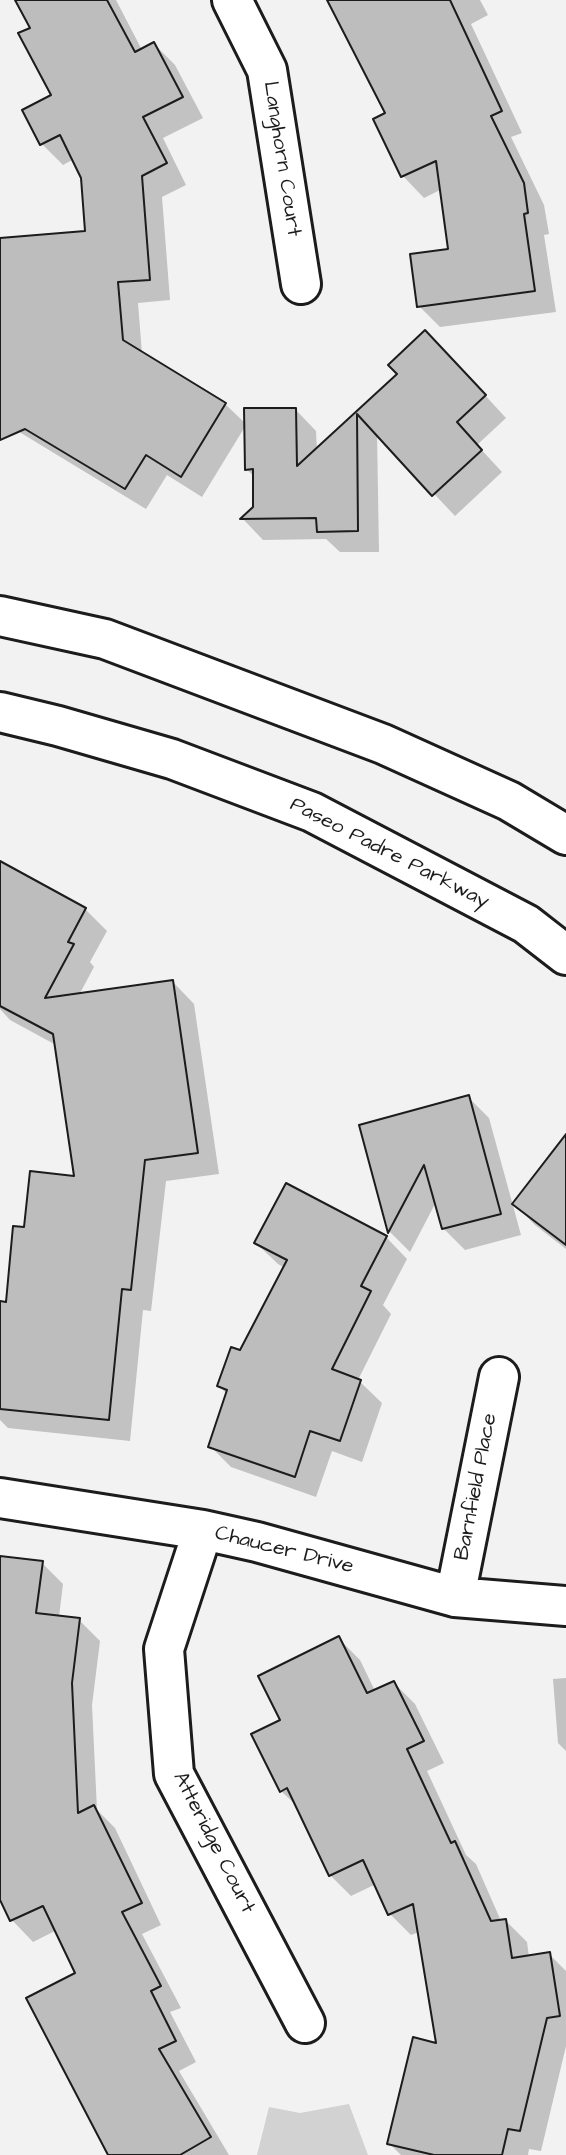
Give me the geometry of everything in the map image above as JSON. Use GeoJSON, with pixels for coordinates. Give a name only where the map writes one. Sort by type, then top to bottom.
{"type":"FeatureCollection","features":[{"type":"Feature","properties":{"kind":"street","name":"Langhorn Court"},"geometry":{"type":"LineString","coordinates":[[232,0],[267,69],[301,284]]}},
{"type":"Feature","properties":{"kind":"street"},"geometry":{"type":"LineString","coordinates":[[0,616],[104,639],[383,744],[509,801],[566,835]]}},
{"type":"Feature","properties":{"kind":"street","name":"Paseo Padre Parkway"},"geometry":{"type":"LineString","coordinates":[[0,712],[172,759],[312,812],[526,924],[566,955]]}},
{"type":"Feature","properties":{"kind":"street","name":"Barnfield Place"},"geometry":{"type":"LineString","coordinates":[[455,1597],[499,1377]]}},
{"type":"Feature","properties":{"kind":"street","name":"Chaucer Drive"},"geometry":{"type":"LineString","coordinates":[[0,1498],[203,1530],[257,1542],[455,1597],[566,1606]]}},
{"type":"Feature","properties":{"kind":"street","name":"Atteridge Court"},"geometry":{"type":"LineString","coordinates":[[203,1530],[164,1648],[174,1774],[305,2023]]}},
{"type":"Feature","properties":{"kind":"shaded area"},"geometry":{"type":"Polygon","coordinates":[[[349,2104],[368,2155],[257,2155],[269,2107],[300,2113],[349,2104]]]}},
{"type":"Feature","properties":{"kind":"building"},"geometry":{"type":"Polygon","coordinates":[[[15,0],[107,0],[135,52],[154,42],[183,97],[143,117],[167,163],[142,176],[150,280],[118,282],[123,340],[226,403],[181,477],[146,455],[125,489],[25,429],[0,440],[0,238],[85,231],[81,178],[60,135],[40,145],[22,110],[51,95],[18,33],[30,28],[15,0]]]}},
{"type":"Feature","properties":{"kind":"building"},"geometry":{"type":"Polygon","coordinates":[[[327,0],[450,0],[502,111],[491,116],[524,183],[528,213],[524,214],[535,291],[417,307],[410,254],[448,249],[436,161],[401,177],[373,119],[385,113],[327,0]]]}},
{"type":"Feature","properties":{"kind":"building"},"geometry":{"type":"Polygon","coordinates":[[[425,330],[486,395],[457,422],[482,450],[432,496],[357,414],[358,531],[317,532],[316,518],[240,519],[253,507],[253,469],[245,470],[244,408],[296,408],[297,466],[397,374],[388,365],[425,330]]]}},
{"type":"Feature","properties":{"kind":"building"},"geometry":{"type":"Polygon","coordinates":[[[0,861],[86,908],[68,942],[74,944],[45,998],[173,980],[198,1153],[145,1160],[131,1290],[122,1289],[109,1420],[0,1409],[0,1301],[6,1302],[13,1226],[24,1227],[30,1171],[74,1176],[53,1034],[0,1006],[0,861]]]}},
{"type":"Feature","properties":{"kind":"building"},"geometry":{"type":"Polygon","coordinates":[[[469,1095],[501,1214],[442,1229],[424,1165],[388,1233],[359,1125],[469,1095]]]}},
{"type":"Feature","properties":{"kind":"building"},"geometry":{"type":"Polygon","coordinates":[[[566,1134],[566,1245],[512,1204],[566,1134]]]}},
{"type":"Feature","properties":{"kind":"building"},"geometry":{"type":"Polygon","coordinates":[[[286,1183],[387,1236],[361,1286],[371,1291],[332,1369],[361,1380],[340,1441],[310,1431],[295,1477],[208,1447],[227,1390],[217,1386],[231,1347],[240,1350],[287,1260],[254,1243],[286,1183]]]}},
{"type":"Feature","properties":{"kind":"building"},"geometry":{"type":"Polygon","coordinates":[[[0,1556],[43,1561],[36,1613],[80,1618],[72,1683],[78,1813],[94,1805],[142,1903],[122,1912],[161,1986],[151,1991],[176,2041],[159,2049],[211,2137],[180,2155],[108,2155],[26,1998],[75,1973],[43,1906],[10,1921],[0,1900],[0,1556]]]}},
{"type":"Feature","properties":{"kind":"building"},"geometry":{"type":"Polygon","coordinates":[[[339,1636],[367,1693],[394,1681],[424,1741],[407,1749],[451,1843],[455,1841],[491,1921],[506,1919],[512,1958],[550,1952],[560,2016],[547,2018],[520,2131],[508,2129],[502,2155],[434,2155],[387,2144],[413,2037],[436,2043],[413,1904],[388,1915],[363,1860],[329,1876],[287,1788],[280,1792],[251,1734],[280,1720],[258,1676],[339,1636]]]}}]}
